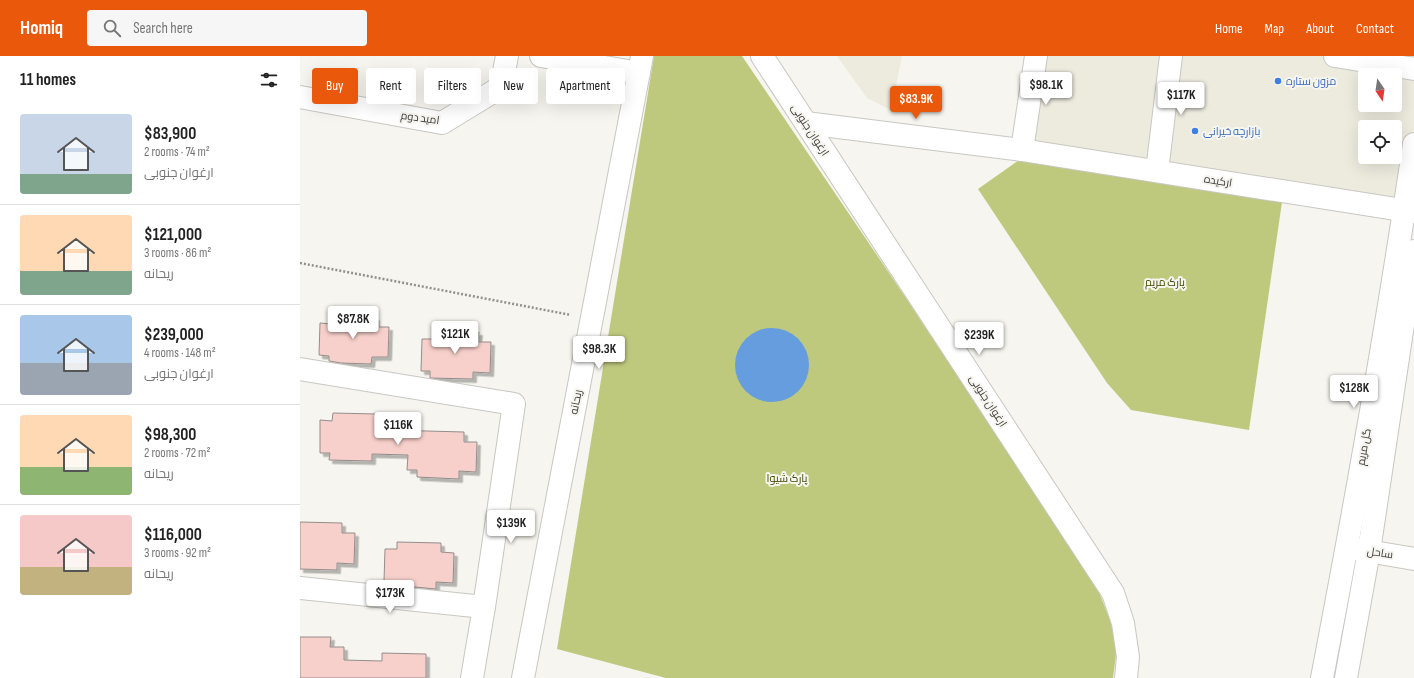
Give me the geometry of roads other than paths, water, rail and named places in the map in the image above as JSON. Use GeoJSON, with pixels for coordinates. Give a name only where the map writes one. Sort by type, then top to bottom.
{"type":"FeatureCollection","features":[{"type":"Feature","properties":{"kind":"street","name":"امید دوم"},"geometry":{"type":"LineString","coordinates":[[300,97],[442,123],[501,87],[506,56]]}},
{"type":"Feature","properties":{"kind":"street"},"geometry":{"type":"LineString","coordinates":[[541,56],[640,64]]}},
{"type":"Feature","properties":{"kind":"street","name":"ارغوان جنوبی"},"geometry":{"type":"LineString","coordinates":[[762,56],[1113,593],[1123,623],[1128,657],[1126,678]]}},
{"type":"Feature","properties":{"kind":"street"},"geometry":{"type":"LineString","coordinates":[[1022,150],[1036,56]]}},
{"type":"Feature","properties":{"kind":"street"},"geometry":{"type":"LineString","coordinates":[[1157,171],[1172,56]]}},
{"type":"Feature","properties":{"kind":"street"},"geometry":{"type":"LineString","coordinates":[[1335,56],[1414,69]]}},
{"type":"Feature","properties":{"kind":"street","name":"ریحانه"},"geometry":{"type":"LineString","coordinates":[[523,678],[640,64]]}},
{"type":"Feature","properties":{"kind":"street","name":"ارکیده"},"geometry":{"type":"LineString","coordinates":[[806,123],[1022,150],[1409,212]]}},
{"type":"Feature","properties":{"kind":"street","name":"گل مریم"},"geometry":{"type":"LineString","coordinates":[[1322,678],[1347,548],[1399,340],[1414,144]]}},
{"type":"Feature","properties":{"kind":"street","name":"گل مریم"},"geometry":{"type":"LineString","coordinates":[[1346,678],[1370,551],[1399,340],[1414,251]]}},
{"type":"Feature","properties":{"kind":"street"},"geometry":{"type":"LineString","coordinates":[[300,369],[514,404],[472,678]]}},
{"type":"Feature","properties":{"kind":"street","name":"ساحل"},"geometry":{"type":"LineString","coordinates":[[1347,548],[1414,559]]}},
{"type":"Feature","properties":{"kind":"street"},"geometry":{"type":"LineString","coordinates":[[300,588],[484,607]]}},
{"type":"Feature","properties":{"kind":"water"},"geometry":{"type":"Polygon","coordinates":[[[772,328],[786,331],[798,339],[806,351],[809,365],[806,379],[798,391],[786,399],[772,402],[758,399],[746,391],[738,379],[735,365],[738,351],[746,339],[758,331],[772,328]]]}},
{"type":"Feature","properties":{"kind":"place","name":"مزون ستاره"},"geometry":{"type":"Point","coordinates":[1278,81]}},
{"type":"Feature","properties":{"kind":"place","name":"بازارچه خیرانی"},"geometry":{"type":"Point","coordinates":[1195,131]}},
{"type":"Feature","properties":{"kind":"park label","name":"پارک مریم"},"geometry":{"type":"Point","coordinates":[1165,282]}},
{"type":"Feature","properties":{"kind":"park label","name":"پارک شیوا"},"geometry":{"type":"Point","coordinates":[787,478]}}]}
